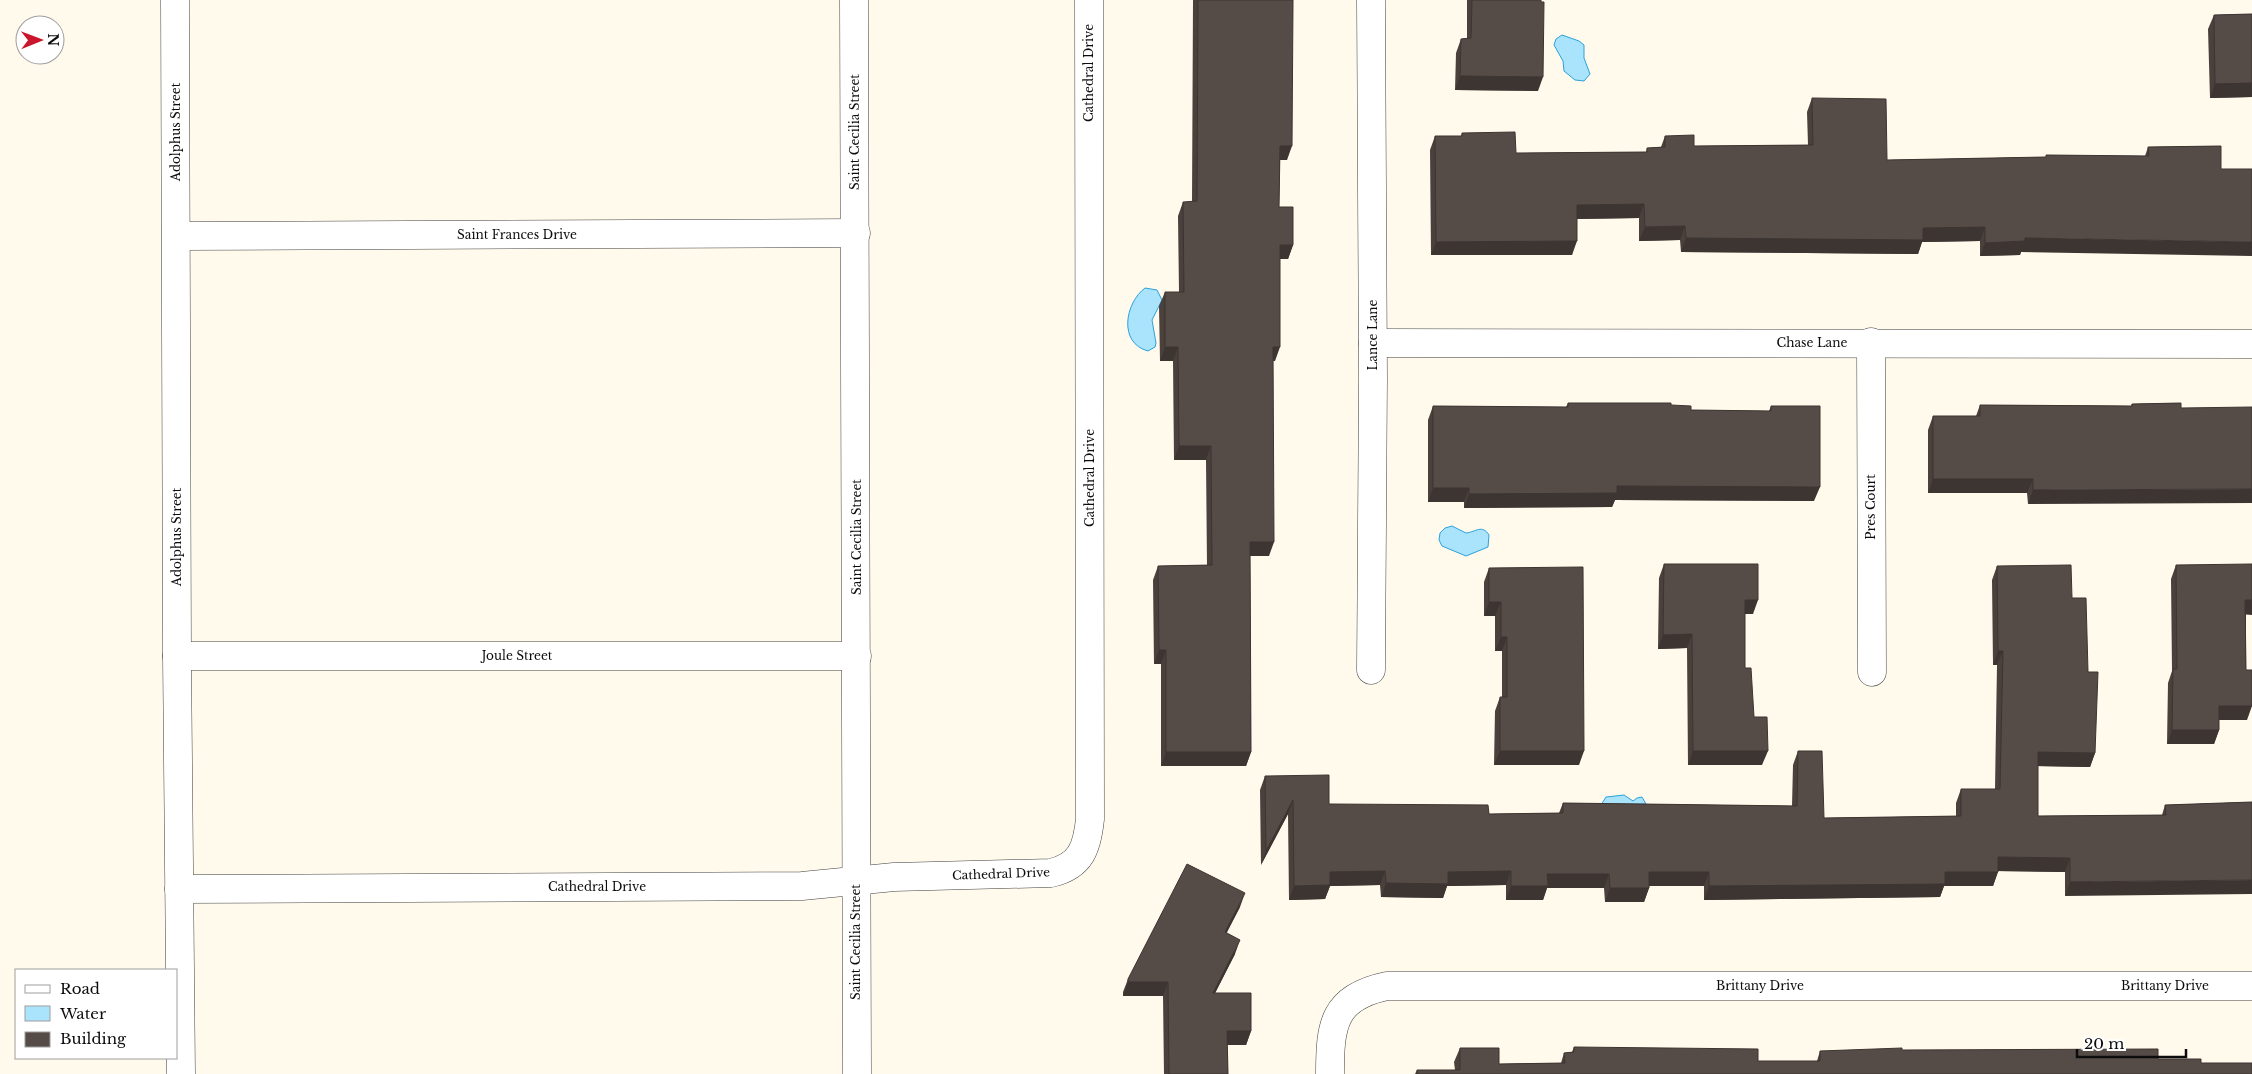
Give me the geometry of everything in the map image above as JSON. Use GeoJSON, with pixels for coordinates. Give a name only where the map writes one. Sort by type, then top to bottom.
{"type":"FeatureCollection","features":[{"type":"Feature","properties":{"kind":"street","name":"Adolphus Street"},"geometry":{"type":"LineString","coordinates":[[175,0],[177,656],[181,1074]]}},
{"type":"Feature","properties":{"kind":"street","name":"Saint Cecilia Street"},"geometry":{"type":"LineString","coordinates":[[854,0],[857,1074]]}},
{"type":"Feature","properties":{"kind":"street","name":"Cathedral Drive"},"geometry":{"type":"LineString","coordinates":[[179,889],[802,886],[894,877],[1051,873],[1066,870],[1077,860],[1085,848],[1089,835],[1089,0]]}},
{"type":"Feature","properties":{"kind":"street","name":"Lance Lane"},"geometry":{"type":"LineString","coordinates":[[1370,670],[1373,342],[1371,0]]}},
{"type":"Feature","properties":{"kind":"street","name":"Saint Frances Drive"},"geometry":{"type":"LineString","coordinates":[[177,236],[856,233]]}},
{"type":"Feature","properties":{"kind":"street","name":"Chase Lane"},"geometry":{"type":"LineString","coordinates":[[1373,342],[2252,344]]}},
{"type":"Feature","properties":{"kind":"street","name":"Pres Court"},"geometry":{"type":"LineString","coordinates":[[1871,342],[1872,672]]}},
{"type":"Feature","properties":{"kind":"street","name":"Joule Street"},"geometry":{"type":"LineString","coordinates":[[177,656],[857,656]]}},
{"type":"Feature","properties":{"kind":"street","name":"Brittany Drive"},"geometry":{"type":"LineString","coordinates":[[1330,1074],[1330,1037],[1341,1012],[1348,1002],[1359,995],[1388,986],[2252,986]]}},
{"type":"Feature","properties":{"kind":"water"},"geometry":{"type":"Polygon","coordinates":[[[1562,35],[1579,41],[1584,45],[1584,58],[1590,74],[1584,81],[1575,80],[1564,71],[1563,61],[1554,45],[1556,39],[1562,35]]]}},
{"type":"Feature","properties":{"kind":"water"},"geometry":{"type":"Polygon","coordinates":[[[1145,288],[1157,290],[1162,300],[1152,320],[1155,347],[1148,351],[1138,347],[1132,340],[1128,322],[1129,312],[1133,303],[1145,288]]]}},
{"type":"Feature","properties":{"kind":"water"},"geometry":{"type":"Polygon","coordinates":[[[1452,526],[1466,533],[1484,530],[1489,535],[1488,547],[1466,556],[1442,546],[1439,540],[1440,533],[1445,528],[1452,526]]]}},
{"type":"Feature","properties":{"kind":"water"},"geometry":{"type":"Polygon","coordinates":[[[1624,795],[1633,801],[1642,797],[1646,804],[1601,805],[1606,797],[1624,795]]]}},
{"type":"Feature","properties":{"kind":"building"},"geometry":{"type":"Polygon","coordinates":[[[1198,0],[1293,0],[1292,146],[1280,146],[1279,207],[1293,207],[1293,245],[1280,245],[1280,347],[1273,347],[1274,542],[1250,542],[1251,752],[1166,752],[1166,650],[1159,650],[1158,566],[1212,565],[1211,446],[1179,446],[1178,347],[1165,347],[1165,292],[1184,292],[1183,202],[1197,201],[1198,0]]]}},
{"type":"Feature","properties":{"kind":"building"},"geometry":{"type":"Polygon","coordinates":[[[1472,0],[1541,0],[1541,2],[1544,2],[1543,77],[1460,76],[1461,39],[1471,38],[1472,0]]]}},
{"type":"Feature","properties":{"kind":"building"},"geometry":{"type":"Polygon","coordinates":[[[2252,14],[2252,83],[2215,84],[2214,15],[2252,14]]]}},
{"type":"Feature","properties":{"kind":"building"},"geometry":{"type":"Polygon","coordinates":[[[1812,98],[1886,99],[1887,160],[2046,157],[2046,155],[2149,156],[2148,147],[2221,146],[2221,169],[2252,169],[2252,242],[2025,238],[2025,241],[1985,243],[1985,227],[1923,228],[1923,240],[1686,238],[1685,226],[1645,227],[1644,204],[1577,205],[1577,241],[1436,242],[1435,136],[1462,136],[1462,133],[1515,132],[1516,153],[1647,152],[1647,148],[1665,147],[1665,136],[1694,135],[1694,146],[1813,145],[1812,98]]]}},
{"type":"Feature","properties":{"kind":"building"},"geometry":{"type":"Polygon","coordinates":[[[1568,403],[1671,403],[1671,405],[1691,406],[1691,410],[1771,411],[1771,406],[1820,406],[1820,487],[1617,486],[1617,493],[1469,494],[1469,488],[1433,488],[1433,406],[1568,407],[1568,403]]]}},
{"type":"Feature","properties":{"kind":"building"},"geometry":{"type":"Polygon","coordinates":[[[2181,403],[2181,408],[2252,407],[2252,489],[2033,490],[2033,479],[1933,479],[1933,416],[1980,416],[1980,405],[2132,406],[2132,404],[2181,403]]]}},
{"type":"Feature","properties":{"kind":"building"},"geometry":{"type":"Polygon","coordinates":[[[1664,564],[1758,564],[1758,600],[1745,600],[1745,668],[1751,668],[1754,717],[1767,717],[1768,751],[1693,751],[1692,634],[1663,635],[1664,564]]]}},
{"type":"Feature","properties":{"kind":"building"},"geometry":{"type":"Polygon","coordinates":[[[2252,564],[2252,600],[2245,600],[2246,670],[2252,670],[2252,706],[2219,706],[2219,730],[2172,730],[2173,669],[2177,669],[2176,565],[2252,564]]]}},
{"type":"Feature","properties":{"kind":"building"},"geometry":{"type":"Polygon","coordinates":[[[2071,565],[2072,598],[2086,598],[2088,672],[2098,672],[2095,753],[2038,752],[2038,816],[2166,815],[2165,805],[2252,802],[2252,880],[2070,882],[2070,858],[1998,857],[1998,872],[1945,872],[1945,884],[1709,886],[1709,872],[1649,872],[1649,888],[1610,888],[1609,874],[1547,874],[1548,886],[1511,886],[1511,871],[1448,872],[1448,884],[1386,883],[1385,871],[1330,872],[1330,885],[1294,886],[1293,800],[1266,851],[1265,776],[1329,775],[1329,804],[1488,805],[1489,814],[1563,813],[1563,803],[1797,806],[1798,751],[1822,751],[1824,818],[1961,816],[1961,789],[2000,789],[2003,651],[1998,651],[1997,566],[2071,565]]]}},
{"type":"Feature","properties":{"kind":"building"},"geometry":{"type":"Polygon","coordinates":[[[1583,567],[1584,751],[1500,751],[1500,697],[1507,697],[1507,637],[1501,637],[1501,602],[1489,602],[1489,568],[1583,567]]]}},
{"type":"Feature","properties":{"kind":"building"},"geometry":{"type":"Polygon","coordinates":[[[1187,864],[1245,893],[1225,932],[1240,940],[1213,993],[1251,993],[1251,1031],[1227,1031],[1228,1074],[1169,1074],[1168,982],[1128,982],[1187,864]]]}},
{"type":"Feature","properties":{"kind":"building"},"geometry":{"type":"Polygon","coordinates":[[[1574,1047],[1758,1049],[1758,1061],[1820,1061],[1820,1051],[1902,1048],[1902,1050],[2158,1049],[2158,1059],[2201,1059],[2201,1063],[2252,1063],[2252,1074],[1417,1074],[1417,1070],[1460,1070],[1460,1048],[1499,1048],[1499,1064],[1565,1063],[1564,1053],[1574,1052],[1574,1047]]]}}]}
